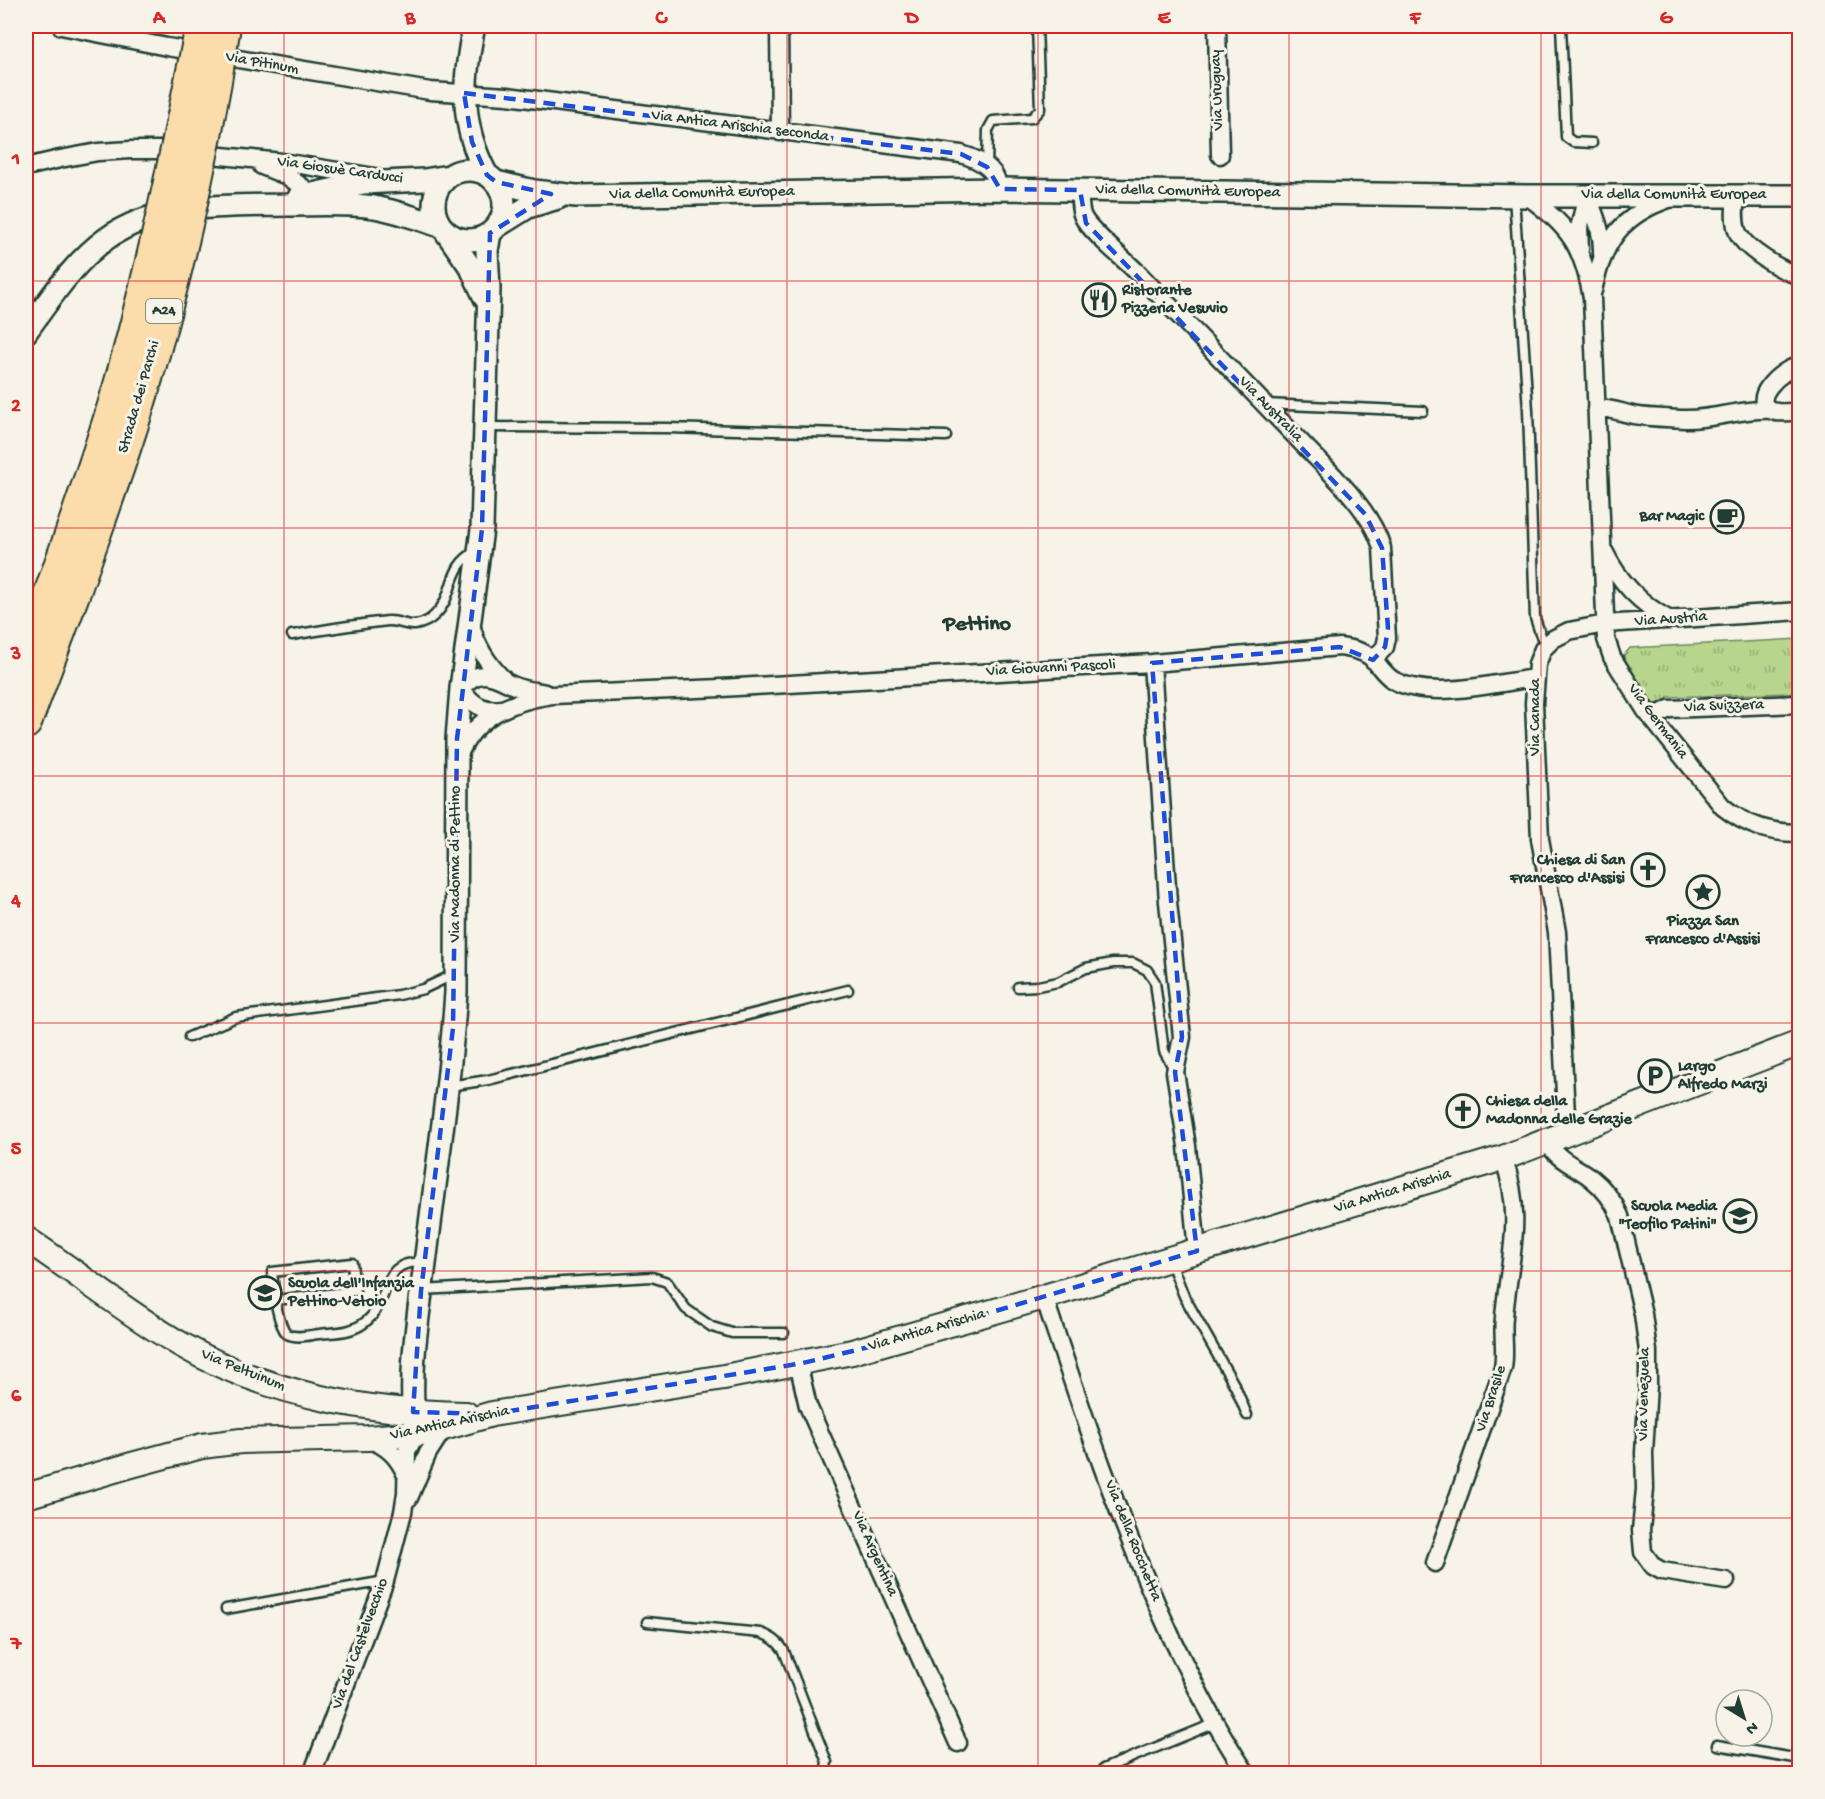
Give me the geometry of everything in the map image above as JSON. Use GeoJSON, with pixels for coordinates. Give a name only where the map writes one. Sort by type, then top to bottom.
{"type":"FeatureCollection","features":[{"type":"Feature","properties":{"kind":"highway","name":"Strada dei Parchi"},"geometry":{"type":"LineString","coordinates":[[26,723],[144,293],[201,26]]}},
{"type":"Feature","properties":{"kind":"highway","name":"Strada dei Parchi"},"geometry":{"type":"LineString","coordinates":[[26,658],[65,586],[116,476],[146,381],[179,254],[225,26]]}},
{"type":"Feature","properties":{"kind":"main road","name":"Via Antica Arischia"},"geometry":{"type":"LineString","coordinates":[[26,1496],[202,1446],[241,1441],[368,1438],[414,1423],[444,1428],[492,1414],[798,1363],[898,1340],[1503,1158],[1800,1043]]}},
{"type":"Feature","properties":{"kind":"main road","name":"Via Peltuinum"},"geometry":{"type":"LineString","coordinates":[[26,1239],[154,1328],[219,1365],[279,1387],[414,1423],[492,1414]]}},
{"type":"Feature","properties":{"kind":"main road"},"geometry":{"type":"LineString","coordinates":[[333,1402],[344,1407],[352,1422],[347,1432],[335,1439]]}},
{"type":"Feature","properties":{"kind":"street","name":"Via Pitinum"},"geometry":{"type":"LineString","coordinates":[[61,26],[89,28],[294,69],[430,91],[464,93]]}},
{"type":"Feature","properties":{"kind":"street"},"geometry":{"type":"LineString","coordinates":[[474,26],[465,76],[466,118],[472,142],[491,179],[502,194],[504,206],[502,216],[493,230],[487,251],[488,316]]}},
{"type":"Feature","properties":{"kind":"street"},"geometry":{"type":"LineString","coordinates":[[779,26],[780,132]]}},
{"type":"Feature","properties":{"kind":"street","name":"Via Uruguay"},"geometry":{"type":"LineString","coordinates":[[1217,26],[1220,155]]}},
{"type":"Feature","properties":{"kind":"street","name":"Via Antica Arischia seconda"},"geometry":{"type":"LineString","coordinates":[[464,93],[507,96],[961,154],[987,167]]}},
{"type":"Feature","properties":{"kind":"street"},"geometry":{"type":"LineString","coordinates":[[466,118],[462,146],[451,175],[440,185],[434,198],[435,216],[477,279],[486,302],[488,316]]}},
{"type":"Feature","properties":{"kind":"street","name":"Via Giosuè Carducci"},"geometry":{"type":"LineString","coordinates":[[26,167],[70,157],[131,150],[161,150],[282,162],[393,181],[424,180],[451,175]]}},
{"type":"Feature","properties":{"kind":"street","name":"Via Giosuè Carducci"},"geometry":{"type":"LineString","coordinates":[[232,158],[287,176],[322,201],[372,207],[407,215],[443,229]]}},
{"type":"Feature","properties":{"kind":"street"},"geometry":{"type":"LineString","coordinates":[[987,167],[996,176],[998,189]]}},
{"type":"Feature","properties":{"kind":"street"},"geometry":{"type":"LineString","coordinates":[[451,175],[470,170],[491,179]]}},
{"type":"Feature","properties":{"kind":"street","name":"Via della Comunità Europea"},"geometry":{"type":"LineString","coordinates":[[491,179],[534,191],[576,196],[998,189],[1521,196],[1800,196]]}},
{"type":"Feature","properties":{"kind":"street"},"geometry":{"type":"LineString","coordinates":[[266,205],[363,183],[393,181]]}},
{"type":"Feature","properties":{"kind":"street","name":"Via Australia"},"geometry":{"type":"LineString","coordinates":[[1080,190],[1080,207],[1086,224],[1122,256],[1265,404],[1365,514],[1382,548],[1388,628],[1384,646],[1373,660]]}},
{"type":"Feature","properties":{"kind":"street","name":"Via Germania"},"geometry":{"type":"LineString","coordinates":[[1581,256],[1579,228],[1587,195]]}},
{"type":"Feature","properties":{"kind":"street","name":"Via Germania"},"geometry":{"type":"LineString","coordinates":[[1587,195],[1601,235],[1602,258]]}},
{"type":"Feature","properties":{"kind":"street","name":"Via Germania"},"geometry":{"type":"LineString","coordinates":[[1592,298],[1602,258],[1613,236],[1641,212],[1662,201],[1683,195]]}},
{"type":"Feature","properties":{"kind":"street"},"geometry":{"type":"LineString","coordinates":[[1736,195],[1735,219],[1738,233],[1745,243],[1778,268],[1800,276]]}},
{"type":"Feature","properties":{"kind":"street","name":"Via della Comunità Europea"},"geometry":{"type":"LineString","coordinates":[[493,230],[516,213],[538,202],[576,196]]}},
{"type":"Feature","properties":{"kind":"street","name":"Via Germania"},"geometry":{"type":"LineString","coordinates":[[1521,196],[1563,225],[1577,246],[1588,275],[1592,298],[1605,624],[1606,639],[1612,657],[1652,718],[1723,807],[1734,816],[1763,830],[1800,833]]}},
{"type":"Feature","properties":{"kind":"street"},"geometry":{"type":"LineString","coordinates":[[26,331],[67,276],[106,239],[129,225],[154,216],[183,210],[332,204]]}},
{"type":"Feature","properties":{"kind":"street"},"geometry":{"type":"LineString","coordinates":[[443,229],[456,238],[466,240],[478,239],[493,230]]}},
{"type":"Feature","properties":{"kind":"street","name":"Via Madonna di Pettino"},"geometry":{"type":"LineString","coordinates":[[414,1423],[414,1363],[421,1290],[448,1086],[456,974],[457,758],[461,687],[480,549],[486,427],[488,316]]}},
{"type":"Feature","properties":{"kind":"street"},"geometry":{"type":"LineString","coordinates":[[1741,411],[1750,406],[1785,371],[1799,366]]}},
{"type":"Feature","properties":{"kind":"street"},"geometry":{"type":"LineString","coordinates":[[1766,390],[1764,400],[1772,410]]}},
{"type":"Feature","properties":{"kind":"street"},"geometry":{"type":"LineString","coordinates":[[1596,408],[1616,409],[1635,415],[1684,419],[1712,418],[1741,411],[1800,411]]}},
{"type":"Feature","properties":{"kind":"street","name":"Via Germania"},"geometry":{"type":"LineString","coordinates":[[1602,548],[1621,580],[1635,596],[1650,609],[1670,620]]}},
{"type":"Feature","properties":{"kind":"street","name":"Via Austria"},"geometry":{"type":"LineString","coordinates":[[1547,644],[1569,631],[1605,624],[1800,611]]}},
{"type":"Feature","properties":{"kind":"street","name":"Via Giovanni Pascoli"},"geometry":{"type":"LineString","coordinates":[[470,622],[476,642],[484,657],[503,679]]}},
{"type":"Feature","properties":{"kind":"street","name":"Via Canada"},"geometry":{"type":"LineString","coordinates":[[1547,644],[1537,664],[1534,703],[1540,839],[1557,932],[1558,1138]]}},
{"type":"Feature","properties":{"kind":"street","name":"Via Giovanni Pascoli"},"geometry":{"type":"LineString","coordinates":[[457,758],[468,736],[477,726],[501,709],[532,698],[552,695],[733,688],[1152,663],[1340,647],[1363,653],[1392,680],[1425,690],[1451,689],[1535,678]]}},
{"type":"Feature","properties":{"kind":"street"},"geometry":{"type":"LineString","coordinates":[[1152,663],[1168,902],[1182,1037],[1175,1072],[1188,1146],[1197,1251]]}},
{"type":"Feature","properties":{"kind":"street","name":"Via Giovanni Pascoli"},"geometry":{"type":"LineString","coordinates":[[461,687],[472,678],[493,675],[517,687],[552,695]]}},
{"type":"Feature","properties":{"kind":"street"},"geometry":{"type":"LineString","coordinates":[[461,687],[472,702],[480,707],[501,709]]}},
{"type":"Feature","properties":{"kind":"street","name":"Via Svizzera"},"geometry":{"type":"LineString","coordinates":[[1652,718],[1669,709],[1800,704]]}},
{"type":"Feature","properties":{"kind":"street","name":"Via Venezuela"},"geometry":{"type":"LineString","coordinates":[[1558,1138],[1555,1153],[1603,1188],[1613,1201],[1620,1216],[1643,1314],[1648,1351],[1645,1489],[1641,1530],[1643,1552],[1653,1566],[1662,1571],[1726,1581]]}},
{"type":"Feature","properties":{"kind":"street","name":"Via Brasile"},"geometry":{"type":"LineString","coordinates":[[1435,1563],[1503,1368],[1504,1319],[1516,1220],[1513,1187],[1503,1158]]}},
{"type":"Feature","properties":{"kind":"street","name":"Via della Rocchetta"},"geometry":{"type":"LineString","coordinates":[[1044,1297],[1088,1427],[1133,1548],[1183,1661],[1216,1723],[1247,1773]]}},
{"type":"Feature","properties":{"kind":"street","name":"Via Argentina"},"geometry":{"type":"LineString","coordinates":[[798,1363],[808,1406],[958,1743]]}},
{"type":"Feature","properties":{"kind":"street","name":"Via del Castelvecchio"},"geometry":{"type":"LineString","coordinates":[[413,1472],[407,1451],[414,1423]]}},
{"type":"Feature","properties":{"kind":"street","name":"Via del Castelvecchio"},"geometry":{"type":"LineString","coordinates":[[316,1772],[385,1581],[413,1472],[444,1428]]}},
{"type":"Feature","properties":{"kind":"street"},"geometry":{"type":"LineString","coordinates":[[368,1438],[387,1447],[413,1472]]}},
{"type":"Feature","properties":{"kind":"lane"},"geometry":{"type":"LineString","coordinates":[[987,167],[988,130],[993,121],[1032,118],[1040,109],[1037,26]]}},
{"type":"Feature","properties":{"kind":"lane"},"geometry":{"type":"LineString","coordinates":[[1561,26],[1566,136],[1573,142],[1592,143]]}},
{"type":"Feature","properties":{"kind":"lane"},"geometry":{"type":"LineString","coordinates":[[1521,196],[1534,618],[1547,644]]}},
{"type":"Feature","properties":{"kind":"lane"},"geometry":{"type":"LineString","coordinates":[[1265,404],[1423,411]]}},
{"type":"Feature","properties":{"kind":"lane"},"geometry":{"type":"LineString","coordinates":[[486,427],[667,428],[946,436]]}},
{"type":"Feature","properties":{"kind":"lane"},"geometry":{"type":"LineString","coordinates":[[292,635],[391,620],[414,625],[427,621],[437,614],[459,564],[468,555],[480,549]]}},
{"type":"Feature","properties":{"kind":"lane"},"geometry":{"type":"LineString","coordinates":[[1018,987],[1058,982],[1086,968],[1113,963],[1133,963],[1147,970],[1155,982],[1164,1051],[1175,1072]]}},
{"type":"Feature","properties":{"kind":"lane"},"geometry":{"type":"LineString","coordinates":[[189,1036],[236,1017],[399,995],[423,989],[456,974]]}},
{"type":"Feature","properties":{"kind":"lane"},"geometry":{"type":"LineString","coordinates":[[448,1086],[488,1080],[848,990]]}},
{"type":"Feature","properties":{"kind":"lane"},"geometry":{"type":"LineString","coordinates":[[1170,1260],[1184,1296],[1236,1388],[1247,1415]]}},
{"type":"Feature","properties":{"kind":"lane"},"geometry":{"type":"LineString","coordinates":[[276,1300],[355,1291],[352,1263],[272,1272],[276,1300],[281,1326],[284,1332],[290,1336],[299,1337],[350,1330],[363,1324],[379,1308],[390,1276],[397,1268],[408,1262],[425,1263]]}},
{"type":"Feature","properties":{"kind":"lane"},"geometry":{"type":"LineString","coordinates":[[421,1290],[652,1277],[667,1282],[686,1309],[712,1327],[732,1333],[784,1333]]}},
{"type":"Feature","properties":{"kind":"lane"},"geometry":{"type":"LineString","coordinates":[[226,1609],[385,1581]]}},
{"type":"Feature","properties":{"kind":"lane"},"geometry":{"type":"LineString","coordinates":[[647,1622],[761,1633],[780,1644],[827,1762],[825,1773]]}},
{"type":"Feature","properties":{"kind":"lane"},"geometry":{"type":"LineString","coordinates":[[1104,1773],[1103,1769],[1216,1723]]}},
{"type":"Feature","properties":{"kind":"lane"},"geometry":{"type":"LineString","coordinates":[[1735,1748],[1800,1759]]}},
{"type":"Feature","properties":{"kind":"highlighted area"},"geometry":{"type":"Polygon","coordinates":[[[464,93],[961,154],[987,167],[1000,189],[1080,190],[1086,223],[1365,514],[1382,548],[1388,628],[1385,647],[1373,660],[1340,647],[1152,663],[1182,1037],[1175,1072],[1197,1251],[898,1340],[803,1363],[492,1414],[413,1412],[421,1291],[453,1028],[457,739],[482,529],[490,233],[551,194],[496,182],[487,175],[472,142],[464,93]]]}},
{"type":"Feature","properties":{"kind":"green space"},"geometry":{"type":"Polygon","coordinates":[[[1799,639],[1799,693],[1668,697],[1668,703],[1648,704],[1616,665],[1630,648],[1799,639]]]}},
{"type":"Feature","properties":{"kind":"place","name":"Ristorante Pizzeria Vesuvio"},"geometry":{"type":"Point","coordinates":[1099,300]}},
{"type":"Feature","properties":{"kind":"place","name":"Bar Magic"},"geometry":{"type":"Point","coordinates":[1727,517]}},
{"type":"Feature","properties":{"kind":"place","name":"Chiesa di San Francesco d'Assisi"},"geometry":{"type":"Point","coordinates":[1648,870]}},
{"type":"Feature","properties":{"kind":"place","name":"Piazza San Francesco d'Assisi"},"geometry":{"type":"Point","coordinates":[1703,892]}},
{"type":"Feature","properties":{"kind":"place","name":"Largo Alfredo Marzi"},"geometry":{"type":"Point","coordinates":[1655,1076]}},
{"type":"Feature","properties":{"kind":"place","name":"Chiesa della Madonna delle Grazie"},"geometry":{"type":"Point","coordinates":[1463,1111]}},
{"type":"Feature","properties":{"kind":"place","name":"Scuola Media \"Teofilo Patini\""},"geometry":{"type":"Point","coordinates":[1740,1216]}},
{"type":"Feature","properties":{"kind":"place","name":"Scuola dell'Infanzia Pettino-Vetoio"},"geometry":{"type":"Point","coordinates":[265,1293]}},
{"type":"Feature","properties":{"kind":"district","name":"Pettino"},"geometry":{"type":"Point","coordinates":[977,625]}}]}
